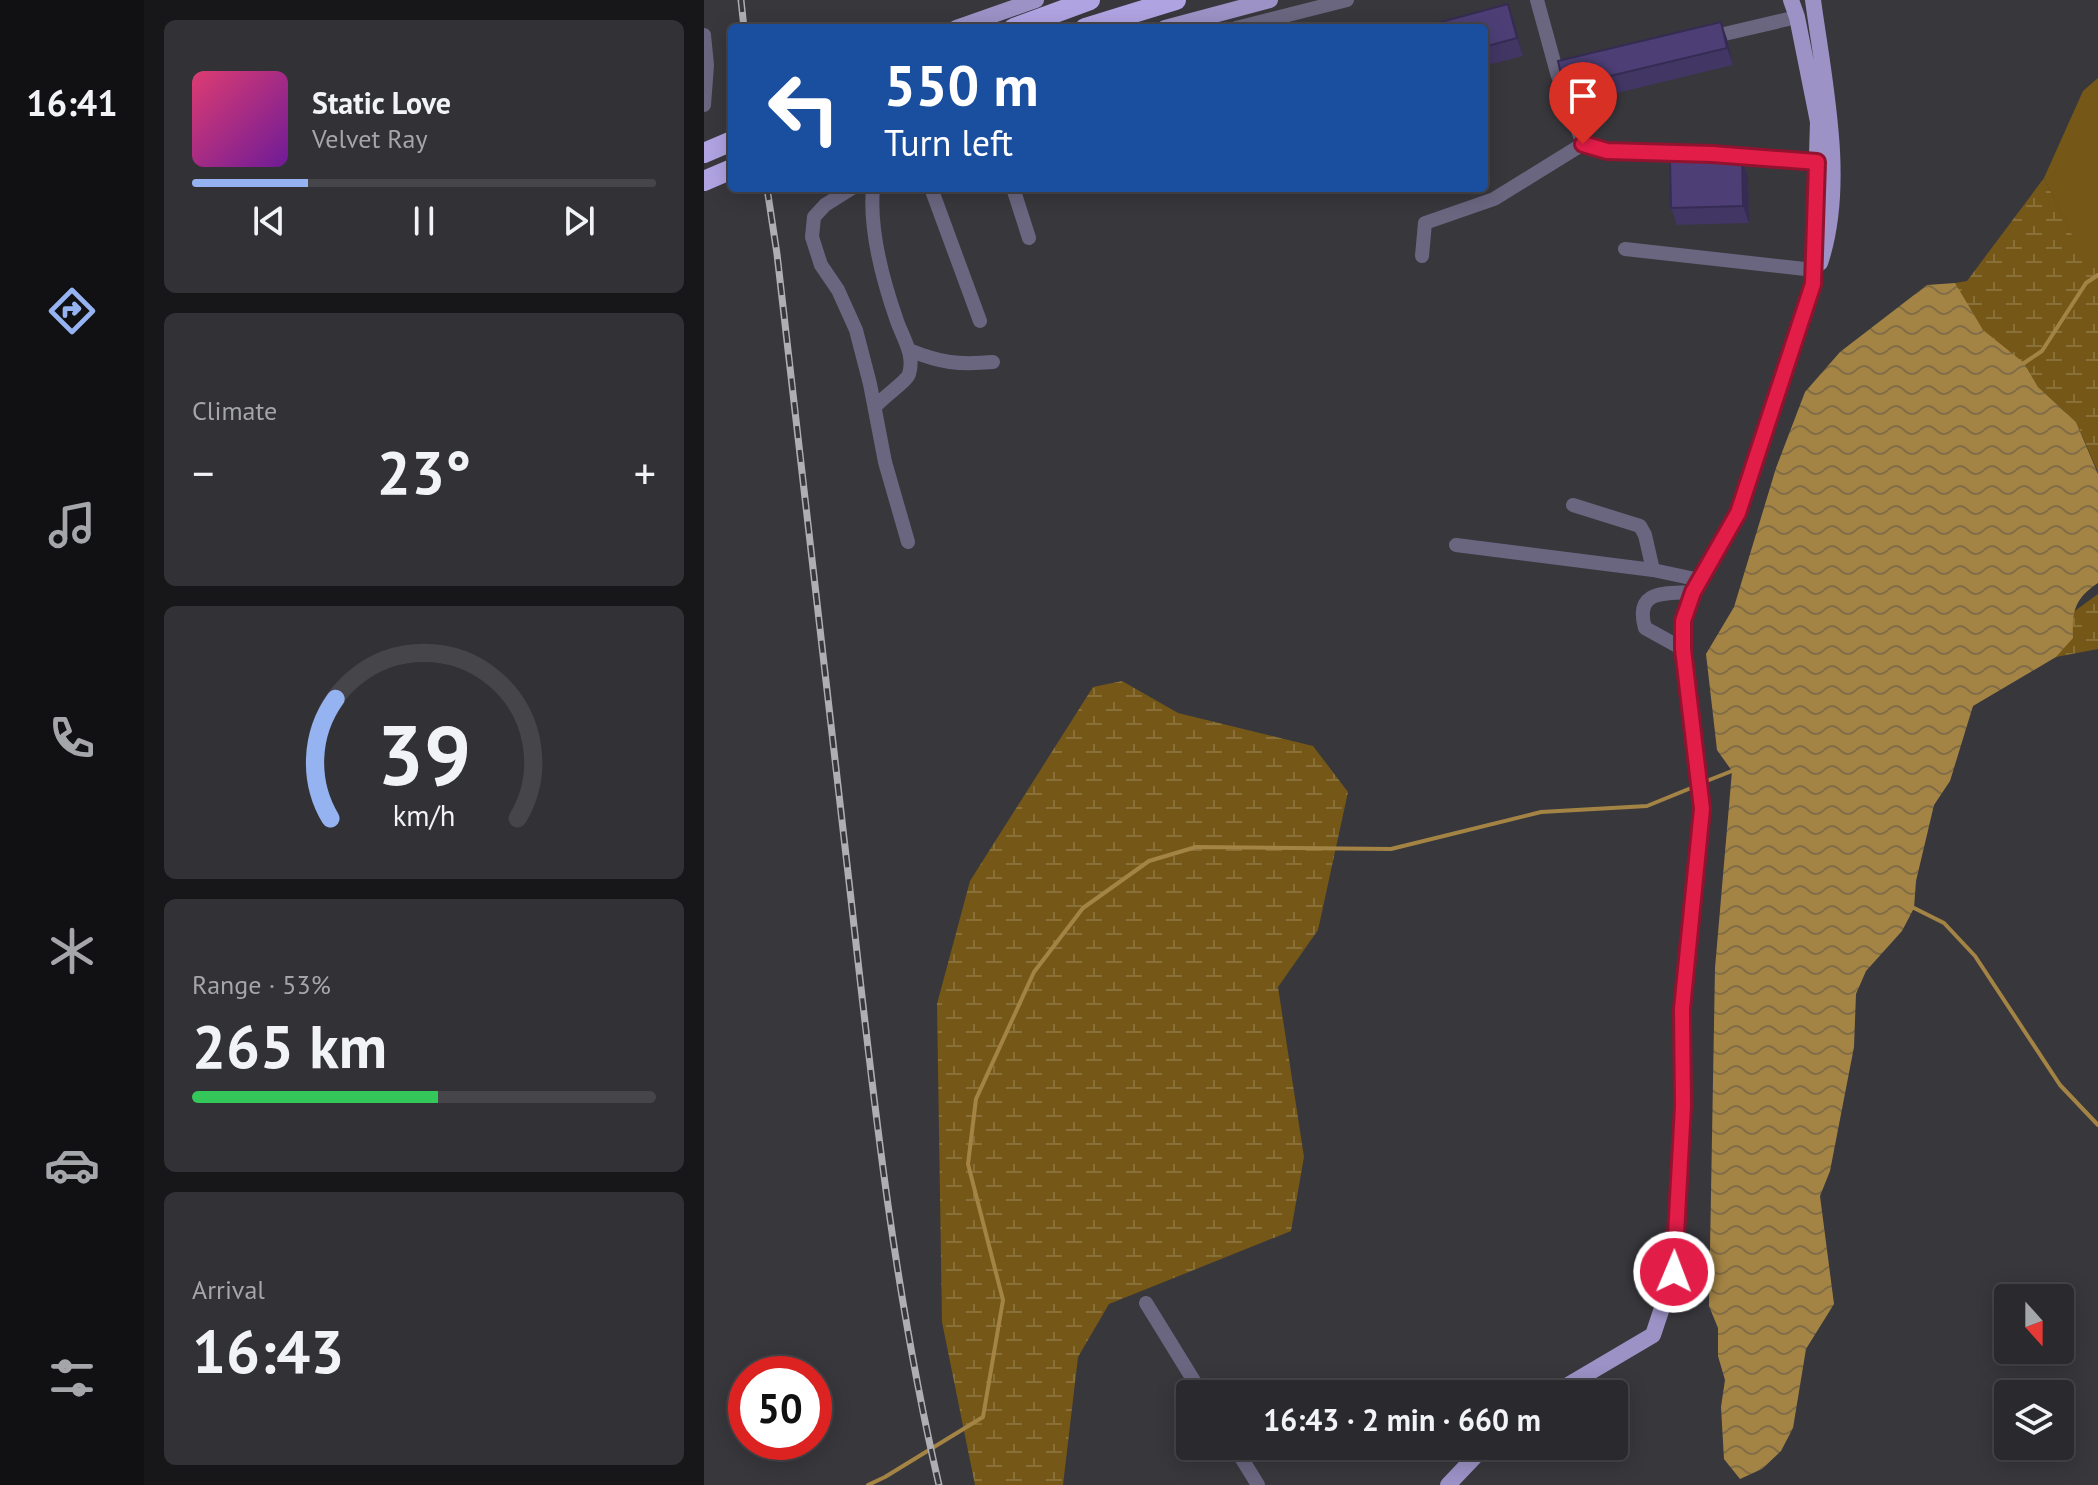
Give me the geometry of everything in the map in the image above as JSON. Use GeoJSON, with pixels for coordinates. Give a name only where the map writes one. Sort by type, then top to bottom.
{"type":"FeatureCollection","features":[{"type":"Feature","properties":{"kind":"highway"},"geometry":{"type":"LineString","coordinates":[[1011,12],[1090,0]]}},
{"type":"Feature","properties":{"kind":"highway"},"geometry":{"type":"LineString","coordinates":[[1098,24],[1176,0]]}},
{"type":"Feature","properties":{"kind":"highway"},"geometry":{"type":"LineString","coordinates":[[705,150],[728,142]]}},
{"type":"Feature","properties":{"kind":"highway"},"geometry":{"type":"LineString","coordinates":[[704,181],[728,171]]}},
{"type":"Feature","properties":{"kind":"main road"},"geometry":{"type":"LineString","coordinates":[[970,24],[1011,12],[1036,0]]}},
{"type":"Feature","properties":{"kind":"main road"},"geometry":{"type":"LineString","coordinates":[[1180,24],[1270,0]]}},
{"type":"Feature","properties":{"kind":"main road"},"geometry":{"type":"LineString","coordinates":[[1791,0],[1818,122],[1814,277]]}},
{"type":"Feature","properties":{"kind":"main road"},"geometry":{"type":"LineString","coordinates":[[1577,1380],[1653,1335],[1674,1272],[1683,1106],[1682,1009],[1702,809],[1683,649],[1683,621],[1697,586],[1738,513],[1825,249],[1830,221],[1831,125],[1813,0]]}},
{"type":"Feature","properties":{"kind":"main road"},"geometry":{"type":"LineString","coordinates":[[1448,1485],[1472,1460]]}},
{"type":"Feature","properties":{"kind":"street"},"geometry":{"type":"LineString","coordinates":[[1252,24],[1347,0]]}},
{"type":"Feature","properties":{"kind":"street"},"geometry":{"type":"LineString","coordinates":[[1537,0],[1564,71],[1583,144]]}},
{"type":"Feature","properties":{"kind":"street"},"geometry":{"type":"LineString","coordinates":[[1692,41],[1797,17]]}},
{"type":"Feature","properties":{"kind":"street"},"geometry":{"type":"LineString","coordinates":[[704,35],[707,65],[704,105]]}},
{"type":"Feature","properties":{"kind":"street"},"geometry":{"type":"LineString","coordinates":[[1422,256],[1425,223],[1494,199],[1583,144],[1607,151],[1712,154],[1817,162]]}},
{"type":"Feature","properties":{"kind":"street"},"geometry":{"type":"LineString","coordinates":[[846,192],[825,205],[814,217],[812,237],[821,265],[838,290],[856,330],[885,462],[908,542]]}},
{"type":"Feature","properties":{"kind":"street"},"geometry":{"type":"LineString","coordinates":[[873,192],[876,240],[897,321],[909,350],[910,372],[905,382],[893,388],[875,407]]}},
{"type":"Feature","properties":{"kind":"street"},"geometry":{"type":"LineString","coordinates":[[932,192],[980,321]]}},
{"type":"Feature","properties":{"kind":"street"},"geometry":{"type":"LineString","coordinates":[[1014,192],[1029,238]]}},
{"type":"Feature","properties":{"kind":"street"},"geometry":{"type":"LineString","coordinates":[[1625,249],[1814,277]]}},
{"type":"Feature","properties":{"kind":"street"},"geometry":{"type":"LineString","coordinates":[[909,350],[955,364],[993,362]]}},
{"type":"Feature","properties":{"kind":"street"},"geometry":{"type":"LineString","coordinates":[[1573,505],[1640,526],[1653,570]]}},
{"type":"Feature","properties":{"kind":"street"},"geometry":{"type":"LineString","coordinates":[[1456,545],[1653,570],[1697,586]]}},
{"type":"Feature","properties":{"kind":"street"},"geometry":{"type":"LineString","coordinates":[[1683,649],[1645,628],[1641,614],[1646,601],[1656,594],[1697,586]]}},
{"type":"Feature","properties":{"kind":"street"},"geometry":{"type":"LineString","coordinates":[[1146,1303],[1193,1380]]}},
{"type":"Feature","properties":{"kind":"street"},"geometry":{"type":"LineString","coordinates":[[1243,1460],[1258,1485]]}},
{"type":"Feature","properties":{"kind":"green space"},"geometry":{"type":"Polygon","coordinates":[[[2098,78],[2098,261],[2087,266],[2044,178],[2083,91],[2098,78]]]}},
{"type":"Feature","properties":{"kind":"green space"},"geometry":{"type":"Polygon","coordinates":[[[2044,178],[2087,265],[2098,261],[2098,472],[2076,422],[2038,387],[2024,363],[1978,334],[1955,283],[1967,281],[2044,178]]]}},
{"type":"Feature","properties":{"kind":"green space"},"geometry":{"type":"Polygon","coordinates":[[[2098,594],[2098,649],[2056,657],[2072,613],[2098,594]]]}},
{"type":"Feature","properties":{"kind":"green space"},"geometry":{"type":"Polygon","coordinates":[[[1122,681],[1178,713],[1313,746],[1348,792],[1318,930],[1278,987],[1304,1157],[1291,1231],[1109,1304],[1078,1357],[1063,1485],[975,1485],[942,1322],[937,1004],[970,881],[1093,687],[1122,681]]]}},
{"type":"Feature","properties":{"kind":"water"},"geometry":{"type":"Polygon","coordinates":[[[1955,283],[1983,330],[2024,363],[2038,387],[2076,422],[2098,474],[2098,583],[2079,601],[2074,613],[2073,638],[2056,657],[1973,706],[1950,781],[1934,805],[1916,881],[1914,908],[1902,931],[1866,971],[1856,994],[1854,1047],[1830,1171],[1820,1196],[1834,1304],[1806,1349],[1793,1428],[1781,1451],[1762,1469],[1740,1479],[1724,1459],[1721,1407],[1725,1380],[1718,1356],[1718,1328],[1709,1306],[1715,968],[1732,771],[1717,750],[1706,654],[1734,607],[1776,468],[1805,392],[1840,352],[1927,285],[1955,283]]]}},
{"type":"Feature","properties":{"kind":"building"},"geometry":{"type":"Polygon","coordinates":[[[1508,4],[1517,38],[1488,46],[1488,24],[1434,24],[1508,4]]]}},
{"type":"Feature","properties":{"kind":"building"},"geometry":{"type":"Polygon","coordinates":[[[1721,22],[1727,48],[1564,87],[1558,61],[1721,22]]]}},
{"type":"Feature","properties":{"kind":"building"},"geometry":{"type":"Polygon","coordinates":[[[1742,159],[1743,206],[1671,208],[1670,161],[1742,159]]]}},
{"type":"Feature","properties":{"kind":"waterway"},"geometry":{"type":"LineString","coordinates":[[2024,363],[2042,351],[2086,283],[2098,275]]}},
{"type":"Feature","properties":{"kind":"waterway"},"geometry":{"type":"LineString","coordinates":[[1704,782],[1732,771]]}},
{"type":"Feature","properties":{"kind":"waterway"},"geometry":{"type":"LineString","coordinates":[[868,1485],[983,1417],[1003,1300],[968,1164],[976,1099],[1034,972],[1083,908],[1149,861],[1196,847],[1391,849],[1541,812],[1647,806],[1696,786]]}},
{"type":"Feature","properties":{"kind":"waterway"},"geometry":{"type":"LineString","coordinates":[[1914,908],[1944,923],[1975,956],[2060,1085],[2098,1125]]}},
{"type":"Feature","properties":{"kind":"railway"},"geometry":{"type":"LineString","coordinates":[[741,0],[744,24]]}},
{"type":"Feature","properties":{"kind":"railway"},"geometry":{"type":"LineString","coordinates":[[768,192],[886,1193],[909,1340],[939,1485]]}},
{"type":"Feature","properties":{"kind":"route"},"geometry":{"type":"LineString","coordinates":[[1583,144],[1607,151],[1712,154],[1817,162],[1813,284],[1738,513],[1693,592],[1683,621],[1683,649],[1702,809],[1682,1009],[1683,1106],[1674,1272]]}}]}
